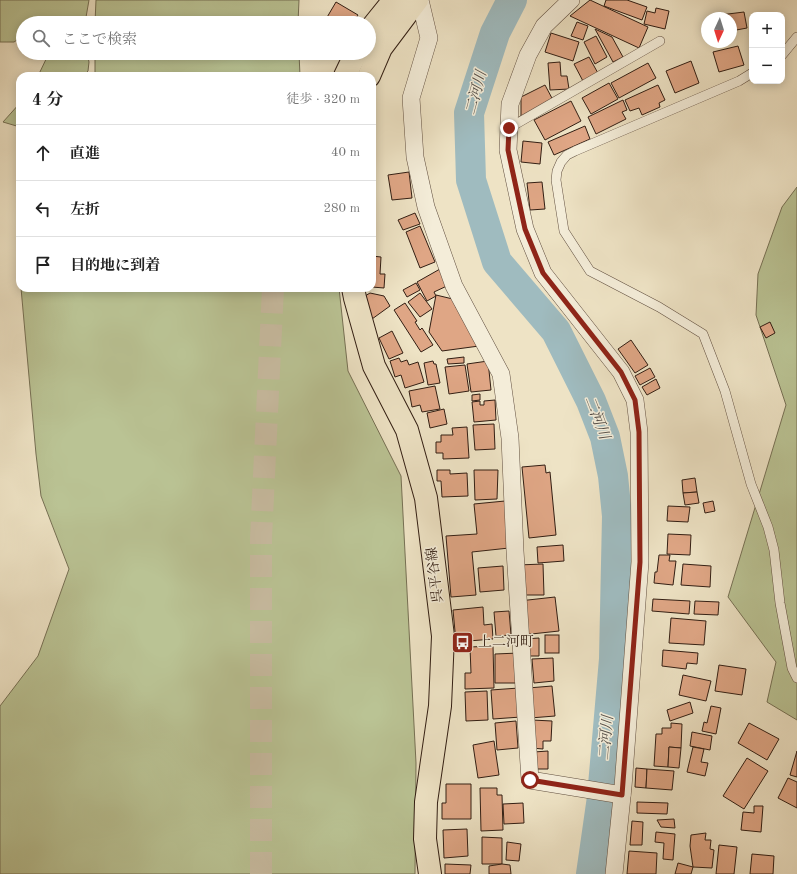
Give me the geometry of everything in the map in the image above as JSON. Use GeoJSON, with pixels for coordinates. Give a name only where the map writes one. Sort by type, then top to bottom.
{"type":"FeatureCollection","features":[{"type":"Feature","properties":{"kind":"main road"},"geometry":{"type":"LineString","coordinates":[[376,22],[394,0]]}},
{"type":"Feature","properties":{"kind":"main road"},"geometry":{"type":"LineString","coordinates":[[376,58],[380,48],[418,0]]}},
{"type":"Feature","properties":{"kind":"main road"},"geometry":{"type":"LineString","coordinates":[[347,72],[353,60]]}},
{"type":"Feature","properties":{"kind":"main road"},"geometry":{"type":"LineString","coordinates":[[371,72],[375,60]]}},
{"type":"Feature","properties":{"kind":"main road","name":"呉平谷線"},"geometry":{"type":"LineString","coordinates":[[353,292],[374,366],[408,430],[426,498],[443,636],[440,706],[426,802],[424,840],[430,874]]}},
{"type":"Feature","properties":{"kind":"street"},"geometry":{"type":"LineString","coordinates":[[418,0],[429,38],[411,98],[415,157],[426,207],[454,286],[501,374],[510,438],[515,551],[530,780],[622,795]]}},
{"type":"Feature","properties":{"kind":"street"},"geometry":{"type":"LineString","coordinates":[[571,0],[544,26],[528,55],[510,104],[508,150],[525,229],[543,273],[621,372],[635,400],[639,432],[640,562],[622,795],[614,874]]}},
{"type":"Feature","properties":{"kind":"lane"},"geometry":{"type":"LineString","coordinates":[[785,51],[797,37]]}},
{"type":"Feature","properties":{"kind":"lane"},"geometry":{"type":"LineString","coordinates":[[509,128],[660,41]]}},
{"type":"Feature","properties":{"kind":"lane"},"geometry":{"type":"LineString","coordinates":[[749,75],[567,155],[561,162],[557,171],[556,180],[564,231],[590,271],[659,307],[703,334],[724,391],[751,484],[768,527],[774,550],[780,603],[792,668],[797,678]]}},
{"type":"Feature","properties":{"kind":"green space"},"geometry":{"type":"Polygon","coordinates":[[[0,0],[89,0],[86,16],[16,16],[16,41],[0,42],[0,0]]]}},
{"type":"Feature","properties":{"kind":"green space"},"geometry":{"type":"Polygon","coordinates":[[[96,0],[299,0],[298,16],[95,16],[96,0]]]}},
{"type":"Feature","properties":{"kind":"green space"},"geometry":{"type":"Polygon","coordinates":[[[46,60],[89,60],[87,72],[40,72],[46,60]]]}},
{"type":"Feature","properties":{"kind":"green space"},"geometry":{"type":"Polygon","coordinates":[[[95,60],[299,60],[300,72],[95,72],[95,60]]]}},
{"type":"Feature","properties":{"kind":"green space"},"geometry":{"type":"Polygon","coordinates":[[[16,107],[16,126],[3,122],[16,107]]]}},
{"type":"Feature","properties":{"kind":"green space"},"geometry":{"type":"Polygon","coordinates":[[[797,187],[797,720],[767,702],[776,662],[728,597],[786,405],[756,315],[758,274],[782,207],[797,187]]]}},
{"type":"Feature","properties":{"kind":"green space"},"geometry":{"type":"Polygon","coordinates":[[[21,292],[339,292],[348,371],[401,476],[416,763],[415,874],[0,874],[0,706],[38,656],[69,569],[41,496],[21,292]]]}},
{"type":"Feature","properties":{"kind":"building"},"geometry":{"type":"Polygon","coordinates":[[[590,0],[648,27],[639,48],[570,16],[590,0]]]}},
{"type":"Feature","properties":{"kind":"building"},"geometry":{"type":"Polygon","coordinates":[[[606,0],[627,0],[647,7],[642,20],[604,6],[606,0]]]}},
{"type":"Feature","properties":{"kind":"building"},"geometry":{"type":"Polygon","coordinates":[[[336,2],[358,15],[357,16],[328,16],[336,2]]]}},
{"type":"Feature","properties":{"kind":"building"},"geometry":{"type":"Polygon","coordinates":[[[656,8],[669,11],[665,29],[644,24],[647,11],[655,13],[656,8]]]}},
{"type":"Feature","properties":{"kind":"building"},"geometry":{"type":"Polygon","coordinates":[[[744,12],[747,28],[737,30],[737,13],[744,12]]]}},
{"type":"Feature","properties":{"kind":"building"},"geometry":{"type":"Polygon","coordinates":[[[577,22],[588,26],[583,40],[571,36],[577,22]]]}},
{"type":"Feature","properties":{"kind":"building"},"geometry":{"type":"Polygon","coordinates":[[[595,29],[612,37],[623,57],[613,62],[595,29]]]}},
{"type":"Feature","properties":{"kind":"building"},"geometry":{"type":"Polygon","coordinates":[[[551,33],[579,42],[573,61],[545,52],[551,33]]]}},
{"type":"Feature","properties":{"kind":"building"},"geometry":{"type":"Polygon","coordinates":[[[596,36],[607,57],[595,64],[584,42],[596,36]]]}},
{"type":"Feature","properties":{"kind":"building"},"geometry":{"type":"Polygon","coordinates":[[[737,46],[744,65],[719,72],[713,52],[730,48],[737,48],[737,46]]]}},
{"type":"Feature","properties":{"kind":"building"},"geometry":{"type":"Polygon","coordinates":[[[589,57],[599,75],[584,83],[574,64],[589,57]]]}},
{"type":"Feature","properties":{"kind":"building"},"geometry":{"type":"Polygon","coordinates":[[[691,61],[699,83],[675,93],[666,71],[691,61]]]}},
{"type":"Feature","properties":{"kind":"building"},"geometry":{"type":"Polygon","coordinates":[[[560,62],[561,76],[567,76],[569,89],[550,90],[548,63],[560,62]]]}},
{"type":"Feature","properties":{"kind":"building"},"geometry":{"type":"Polygon","coordinates":[[[648,63],[656,78],[619,98],[611,83],[648,63]]]}},
{"type":"Feature","properties":{"kind":"building"},"geometry":{"type":"Polygon","coordinates":[[[609,83],[618,99],[591,114],[582,98],[609,83]]]}},
{"type":"Feature","properties":{"kind":"building"},"geometry":{"type":"Polygon","coordinates":[[[545,85],[554,102],[521,118],[521,97],[545,85]]]}},
{"type":"Feature","properties":{"kind":"building"},"geometry":{"type":"Polygon","coordinates":[[[658,85],[665,100],[659,103],[660,107],[642,115],[639,108],[630,111],[625,100],[658,85]]]}},
{"type":"Feature","properties":{"kind":"building"},"geometry":{"type":"Polygon","coordinates":[[[623,100],[627,110],[622,112],[626,119],[596,134],[588,117],[623,100]]]}},
{"type":"Feature","properties":{"kind":"building"},"geometry":{"type":"Polygon","coordinates":[[[571,101],[581,121],[545,140],[534,120],[571,101]]]}},
{"type":"Feature","properties":{"kind":"building"},"geometry":{"type":"Polygon","coordinates":[[[585,126],[590,139],[554,155],[548,142],[585,126]]]}},
{"type":"Feature","properties":{"kind":"building"},"geometry":{"type":"Polygon","coordinates":[[[523,141],[542,143],[540,164],[521,162],[523,141]]]}},
{"type":"Feature","properties":{"kind":"building"},"geometry":{"type":"Polygon","coordinates":[[[409,172],[412,198],[392,200],[388,175],[409,172]]]}},
{"type":"Feature","properties":{"kind":"building"},"geometry":{"type":"Polygon","coordinates":[[[542,182],[545,209],[530,210],[527,183],[542,182]]]}},
{"type":"Feature","properties":{"kind":"building"},"geometry":{"type":"Polygon","coordinates":[[[415,213],[420,224],[403,230],[398,220],[415,213]]]}},
{"type":"Feature","properties":{"kind":"building"},"geometry":{"type":"Polygon","coordinates":[[[420,226],[435,262],[420,268],[406,232],[420,226]]]}},
{"type":"Feature","properties":{"kind":"building"},"geometry":{"type":"Polygon","coordinates":[[[376,256],[381,257],[380,274],[385,274],[384,288],[376,287],[376,256]]]}},
{"type":"Feature","properties":{"kind":"building"},"geometry":{"type":"Polygon","coordinates":[[[440,269],[449,285],[434,292],[436,296],[427,301],[417,282],[440,269]]]}},
{"type":"Feature","properties":{"kind":"building"},"geometry":{"type":"Polygon","coordinates":[[[416,283],[420,290],[407,297],[403,290],[416,283]]]}},
{"type":"Feature","properties":{"kind":"building"},"geometry":{"type":"Polygon","coordinates":[[[370,293],[384,296],[390,306],[372,319],[365,296],[370,293]]]}},
{"type":"Feature","properties":{"kind":"building"},"geometry":{"type":"Polygon","coordinates":[[[420,293],[432,309],[420,317],[408,302],[420,293]]]}},
{"type":"Feature","properties":{"kind":"building"},"geometry":{"type":"Polygon","coordinates":[[[436,295],[457,300],[456,308],[462,309],[479,346],[442,351],[429,332],[436,295]]]}},
{"type":"Feature","properties":{"kind":"building"},"geometry":{"type":"Polygon","coordinates":[[[405,303],[417,321],[415,322],[420,330],[422,328],[433,345],[421,352],[394,310],[405,303]]]}},
{"type":"Feature","properties":{"kind":"building"},"geometry":{"type":"Polygon","coordinates":[[[770,322],[775,333],[766,338],[760,327],[770,322]]]}},
{"type":"Feature","properties":{"kind":"building"},"geometry":{"type":"Polygon","coordinates":[[[392,331],[403,353],[389,359],[379,338],[392,331]]]}},
{"type":"Feature","properties":{"kind":"building"},"geometry":{"type":"Polygon","coordinates":[[[631,340],[648,365],[635,373],[618,349],[631,340]]]}},
{"type":"Feature","properties":{"kind":"building"},"geometry":{"type":"Polygon","coordinates":[[[464,357],[464,363],[448,364],[447,359],[464,357]]]}},
{"type":"Feature","properties":{"kind":"building"},"geometry":{"type":"Polygon","coordinates":[[[399,358],[401,362],[407,360],[409,365],[418,362],[424,382],[405,388],[401,375],[395,377],[390,361],[399,358]]]}},
{"type":"Feature","properties":{"kind":"building"},"geometry":{"type":"Polygon","coordinates":[[[433,361],[434,364],[436,364],[440,383],[428,385],[424,363],[433,361]]]}},
{"type":"Feature","properties":{"kind":"building"},"geometry":{"type":"Polygon","coordinates":[[[488,361],[491,390],[471,392],[467,364],[488,361]]]}},
{"type":"Feature","properties":{"kind":"building"},"geometry":{"type":"Polygon","coordinates":[[[465,365],[469,391],[449,394],[445,367],[465,365]]]}},
{"type":"Feature","properties":{"kind":"building"},"geometry":{"type":"Polygon","coordinates":[[[650,368],[655,377],[640,385],[635,376],[650,368]]]}},
{"type":"Feature","properties":{"kind":"building"},"geometry":{"type":"Polygon","coordinates":[[[656,379],[660,388],[647,395],[642,387],[656,379]]]}},
{"type":"Feature","properties":{"kind":"building"},"geometry":{"type":"Polygon","coordinates":[[[435,386],[440,409],[422,412],[420,405],[412,407],[409,391],[435,386]]]}},
{"type":"Feature","properties":{"kind":"building"},"geometry":{"type":"Polygon","coordinates":[[[480,394],[480,400],[472,401],[472,395],[480,394]]]}},
{"type":"Feature","properties":{"kind":"building"},"geometry":{"type":"Polygon","coordinates":[[[495,400],[496,420],[474,422],[472,402],[480,401],[480,405],[484,405],[484,401],[495,400]]]}},
{"type":"Feature","properties":{"kind":"building"},"geometry":{"type":"Polygon","coordinates":[[[444,409],[447,424],[430,428],[427,413],[444,409]]]}},
{"type":"Feature","properties":{"kind":"building"},"geometry":{"type":"Polygon","coordinates":[[[494,424],[495,449],[475,450],[473,425],[494,424]]]}},
{"type":"Feature","properties":{"kind":"building"},"geometry":{"type":"Polygon","coordinates":[[[467,427],[469,458],[443,459],[443,453],[436,453],[436,442],[441,442],[441,435],[453,435],[452,428],[467,427]]]}},
{"type":"Feature","properties":{"kind":"building"},"geometry":{"type":"Polygon","coordinates":[[[545,465],[546,473],[550,472],[556,535],[529,538],[522,467],[545,465]]]}},
{"type":"Feature","properties":{"kind":"building"},"geometry":{"type":"Polygon","coordinates":[[[437,470],[450,470],[450,474],[467,473],[468,496],[442,497],[441,481],[437,481],[437,470]]]}},
{"type":"Feature","properties":{"kind":"building"},"geometry":{"type":"Polygon","coordinates":[[[474,470],[498,470],[497,499],[475,500],[474,470]]]}},
{"type":"Feature","properties":{"kind":"building"},"geometry":{"type":"Polygon","coordinates":[[[695,478],[697,492],[683,493],[682,480],[695,478]]]}},
{"type":"Feature","properties":{"kind":"building"},"geometry":{"type":"Polygon","coordinates":[[[697,492],[699,503],[685,505],[683,493],[697,492]]]}},
{"type":"Feature","properties":{"kind":"building"},"geometry":{"type":"Polygon","coordinates":[[[505,501],[509,548],[472,552],[476,595],[451,597],[446,536],[477,534],[474,504],[505,501]]]}},
{"type":"Feature","properties":{"kind":"building"},"geometry":{"type":"Polygon","coordinates":[[[713,501],[715,511],[705,513],[703,503],[713,501]]]}},
{"type":"Feature","properties":{"kind":"building"},"geometry":{"type":"Polygon","coordinates":[[[668,506],[690,507],[688,522],[667,521],[668,506]]]}},
{"type":"Feature","properties":{"kind":"building"},"geometry":{"type":"Polygon","coordinates":[[[668,534],[691,535],[690,555],[667,554],[668,534]]]}},
{"type":"Feature","properties":{"kind":"building"},"geometry":{"type":"Polygon","coordinates":[[[563,545],[564,561],[538,563],[537,547],[563,545]]]}},
{"type":"Feature","properties":{"kind":"building"},"geometry":{"type":"Polygon","coordinates":[[[659,555],[670,555],[669,561],[676,561],[673,585],[654,583],[659,555]]]}},
{"type":"Feature","properties":{"kind":"building"},"geometry":{"type":"Polygon","coordinates":[[[543,564],[544,595],[519,595],[518,565],[543,564]]]}},
{"type":"Feature","properties":{"kind":"building"},"geometry":{"type":"Polygon","coordinates":[[[683,564],[711,566],[710,587],[681,585],[683,564]]]}},
{"type":"Feature","properties":{"kind":"building"},"geometry":{"type":"Polygon","coordinates":[[[503,566],[504,590],[480,592],[478,568],[503,566]]]}},
{"type":"Feature","properties":{"kind":"building"},"geometry":{"type":"Polygon","coordinates":[[[555,597],[559,631],[522,635],[519,601],[555,597]]]}},
{"type":"Feature","properties":{"kind":"building"},"geometry":{"type":"Polygon","coordinates":[[[653,599],[690,601],[689,614],[652,611],[653,599]]]}},
{"type":"Feature","properties":{"kind":"building"},"geometry":{"type":"Polygon","coordinates":[[[695,601],[719,602],[718,615],[694,614],[695,601]]]}},
{"type":"Feature","properties":{"kind":"building"},"geometry":{"type":"Polygon","coordinates":[[[483,607],[484,625],[492,624],[493,639],[456,642],[453,610],[483,607]]]}},
{"type":"Feature","properties":{"kind":"building"},"geometry":{"type":"Polygon","coordinates":[[[509,611],[511,635],[496,636],[494,612],[509,611]]]}},
{"type":"Feature","properties":{"kind":"building"},"geometry":{"type":"Polygon","coordinates":[[[671,618],[706,621],[704,645],[669,643],[671,618]]]}},
{"type":"Feature","properties":{"kind":"building"},"geometry":{"type":"Polygon","coordinates":[[[545,635],[559,635],[559,653],[545,653],[545,635]]]}},
{"type":"Feature","properties":{"kind":"building"},"geometry":{"type":"Polygon","coordinates":[[[539,638],[539,656],[525,656],[524,639],[539,638]]]}},
{"type":"Feature","properties":{"kind":"building"},"geometry":{"type":"Polygon","coordinates":[[[493,646],[494,688],[465,689],[465,673],[471,673],[470,647],[493,646]]]}},
{"type":"Feature","properties":{"kind":"building"},"geometry":{"type":"Polygon","coordinates":[[[663,650],[698,653],[697,664],[687,663],[686,669],[662,666],[663,650]]]}},
{"type":"Feature","properties":{"kind":"building"},"geometry":{"type":"Polygon","coordinates":[[[519,653],[520,683],[495,683],[495,654],[519,653]]]}},
{"type":"Feature","properties":{"kind":"building"},"geometry":{"type":"Polygon","coordinates":[[[553,658],[554,681],[534,683],[532,659],[553,658]]]}},
{"type":"Feature","properties":{"kind":"building"},"geometry":{"type":"Polygon","coordinates":[[[719,665],[746,669],[742,695],[715,691],[719,665]]]}},
{"type":"Feature","properties":{"kind":"building"},"geometry":{"type":"Polygon","coordinates":[[[683,675],[711,681],[706,701],[679,695],[683,675]]]}},
{"type":"Feature","properties":{"kind":"building"},"geometry":{"type":"Polygon","coordinates":[[[552,686],[555,716],[530,718],[528,688],[552,686]]]}},
{"type":"Feature","properties":{"kind":"building"},"geometry":{"type":"Polygon","coordinates":[[[519,688],[521,717],[493,719],[491,690],[519,688]]]}},
{"type":"Feature","properties":{"kind":"building"},"geometry":{"type":"Polygon","coordinates":[[[487,691],[488,720],[466,721],[465,692],[487,691]]]}},
{"type":"Feature","properties":{"kind":"building"},"geometry":{"type":"Polygon","coordinates":[[[690,702],[693,713],[670,721],[667,710],[690,702]]]}},
{"type":"Feature","properties":{"kind":"building"},"geometry":{"type":"Polygon","coordinates":[[[711,706],[721,708],[716,734],[702,731],[704,722],[707,723],[711,706]]]}},
{"type":"Feature","properties":{"kind":"building"},"geometry":{"type":"Polygon","coordinates":[[[532,720],[552,721],[551,741],[543,741],[543,749],[531,748],[532,720]]]}},
{"type":"Feature","properties":{"kind":"building"},"geometry":{"type":"Polygon","coordinates":[[[516,721],[518,748],[497,750],[495,723],[516,721]]]}},
{"type":"Feature","properties":{"kind":"building"},"geometry":{"type":"Polygon","coordinates":[[[671,723],[682,724],[681,748],[669,747],[668,767],[654,766],[656,734],[662,734],[662,728],[671,728],[671,723]]]}},
{"type":"Feature","properties":{"kind":"building"},"geometry":{"type":"Polygon","coordinates":[[[749,723],[779,739],[767,760],[738,743],[749,723]]]}},
{"type":"Feature","properties":{"kind":"building"},"geometry":{"type":"Polygon","coordinates":[[[692,732],[712,736],[710,750],[690,746],[692,732]]]}},
{"type":"Feature","properties":{"kind":"building"},"geometry":{"type":"Polygon","coordinates":[[[494,741],[499,775],[478,778],[473,745],[494,741]]]}},
{"type":"Feature","properties":{"kind":"building"},"geometry":{"type":"Polygon","coordinates":[[[669,747],[681,748],[679,768],[668,767],[669,747]]]}},
{"type":"Feature","properties":{"kind":"building"},"geometry":{"type":"Polygon","coordinates":[[[693,747],[704,749],[701,762],[708,763],[705,776],[687,772],[693,747]]]}},
{"type":"Feature","properties":{"kind":"building"},"geometry":{"type":"Polygon","coordinates":[[[548,751],[548,769],[534,769],[534,752],[548,751]]]}},
{"type":"Feature","properties":{"kind":"building"},"geometry":{"type":"Polygon","coordinates":[[[797,751],[797,777],[790,775],[797,751]]]}},
{"type":"Feature","properties":{"kind":"building"},"geometry":{"type":"Polygon","coordinates":[[[747,758],[768,771],[744,809],[723,796],[747,758]]]}},
{"type":"Feature","properties":{"kind":"building"},"geometry":{"type":"Polygon","coordinates":[[[636,768],[647,769],[646,788],[635,787],[636,768]]]}},
{"type":"Feature","properties":{"kind":"building"},"geometry":{"type":"Polygon","coordinates":[[[647,769],[674,771],[672,790],[646,788],[647,769]]]}},
{"type":"Feature","properties":{"kind":"building"},"geometry":{"type":"Polygon","coordinates":[[[788,778],[797,782],[797,808],[778,798],[788,778]]]}},
{"type":"Feature","properties":{"kind":"building"},"geometry":{"type":"Polygon","coordinates":[[[446,784],[471,784],[471,819],[442,819],[442,803],[446,803],[446,784]]]}},
{"type":"Feature","properties":{"kind":"building"},"geometry":{"type":"Polygon","coordinates":[[[480,788],[497,788],[497,795],[502,795],[503,830],[481,831],[480,788]]]}},
{"type":"Feature","properties":{"kind":"building"},"geometry":{"type":"Polygon","coordinates":[[[637,802],[668,803],[667,814],[637,813],[637,802]]]}},
{"type":"Feature","properties":{"kind":"building"},"geometry":{"type":"Polygon","coordinates":[[[523,803],[524,823],[504,824],[503,804],[523,803]]]}},
{"type":"Feature","properties":{"kind":"building"},"geometry":{"type":"Polygon","coordinates":[[[754,806],[763,806],[761,832],[741,830],[743,812],[754,813],[754,806]]]}},
{"type":"Feature","properties":{"kind":"building"},"geometry":{"type":"Polygon","coordinates":[[[674,819],[675,828],[661,827],[657,820],[674,819]]]}},
{"type":"Feature","properties":{"kind":"building"},"geometry":{"type":"Polygon","coordinates":[[[632,821],[643,822],[642,845],[630,845],[632,821]]]}},
{"type":"Feature","properties":{"kind":"building"},"geometry":{"type":"Polygon","coordinates":[[[467,829],[468,856],[444,858],[443,830],[467,829]]]}},
{"type":"Feature","properties":{"kind":"building"},"geometry":{"type":"Polygon","coordinates":[[[656,832],[675,834],[673,860],[663,859],[664,843],[655,842],[656,832]]]}},
{"type":"Feature","properties":{"kind":"building"},"geometry":{"type":"Polygon","coordinates":[[[706,833],[705,840],[711,840],[710,849],[714,850],[712,868],[693,867],[690,846],[691,835],[706,833]]]}},
{"type":"Feature","properties":{"kind":"building"},"geometry":{"type":"Polygon","coordinates":[[[482,837],[502,838],[502,864],[482,864],[482,837]]]}},
{"type":"Feature","properties":{"kind":"building"},"geometry":{"type":"Polygon","coordinates":[[[507,842],[521,844],[519,861],[506,860],[507,842]]]}},
{"type":"Feature","properties":{"kind":"building"},"geometry":{"type":"Polygon","coordinates":[[[719,845],[737,847],[734,874],[716,874],[719,845]]]}},
{"type":"Feature","properties":{"kind":"building"},"geometry":{"type":"Polygon","coordinates":[[[629,851],[657,853],[656,874],[627,874],[629,851]]]}},
{"type":"Feature","properties":{"kind":"building"},"geometry":{"type":"Polygon","coordinates":[[[752,854],[774,856],[773,874],[750,874],[752,854]]]}},
{"type":"Feature","properties":{"kind":"building"},"geometry":{"type":"Polygon","coordinates":[[[678,863],[693,867],[691,874],[675,874],[678,863]]]}},
{"type":"Feature","properties":{"kind":"building"},"geometry":{"type":"Polygon","coordinates":[[[445,864],[471,865],[470,874],[445,874],[445,864]]]}},
{"type":"Feature","properties":{"kind":"building"},"geometry":{"type":"Polygon","coordinates":[[[502,864],[510,865],[511,874],[489,874],[489,866],[502,864]]]}},
{"type":"Feature","properties":{"kind":"waterway","name":"二河川"},"geometry":{"type":"LineString","coordinates":[[512,0],[495,33],[469,113],[471,180],[497,262],[556,331],[591,401],[605,437],[613,476],[617,516],[614,659],[602,797],[591,874]]}},
{"type":"Feature","properties":{"kind":"tunnel"},"geometry":{"type":"LineString","coordinates":[[261,874],[261,538],[273,292]]}},
{"type":"Feature","properties":{"kind":"place","name":"上二河町"},"geometry":{"type":"Point","coordinates":[463,642]}},
{"type":"Feature","properties":{"kind":"route"},"geometry":{"type":"LineString","coordinates":[[509,128],[508,150],[517,186],[525,229],[543,273],[621,372],[635,400],[639,432],[640,562],[622,795],[530,780]]}}]}
